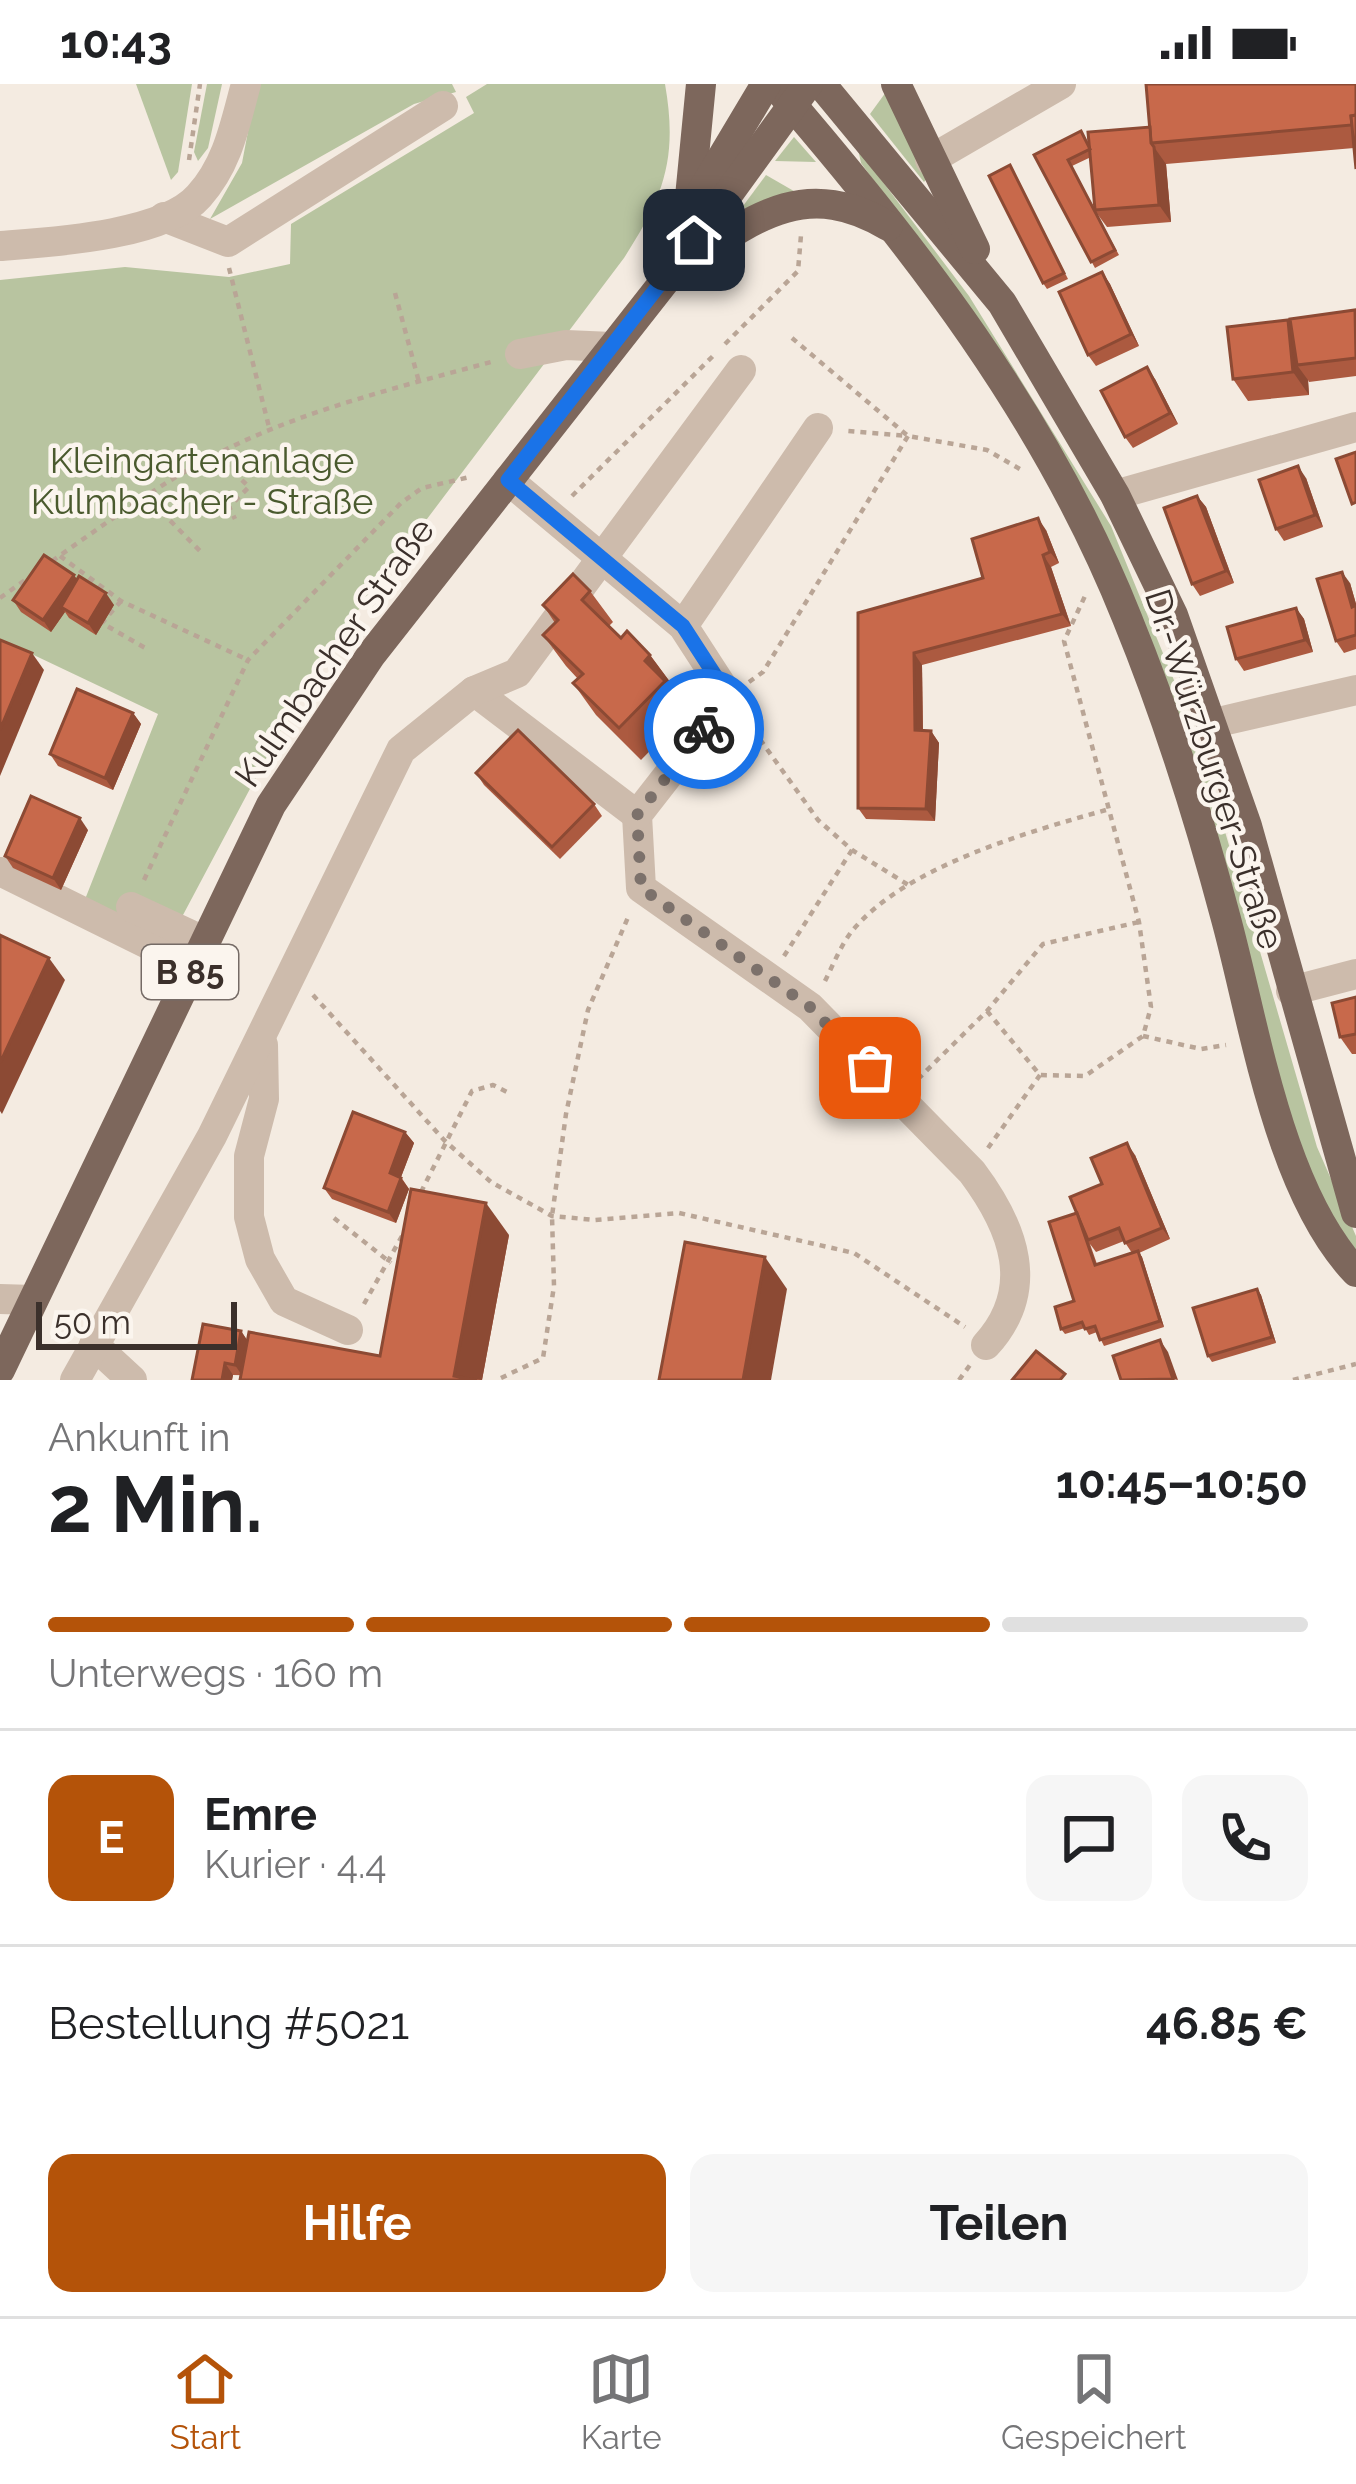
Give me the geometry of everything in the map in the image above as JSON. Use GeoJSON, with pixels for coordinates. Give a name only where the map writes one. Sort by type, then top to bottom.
{"type":"FeatureCollection","features":[{"type":"Feature","properties":{"kind":"main road"},"geometry":{"type":"LineString","coordinates":[[686,218],[701,84]]}},
{"type":"Feature","properties":{"kind":"main road","name":"Dr.-Würzburger-Straße"},"geometry":{"type":"LineString","coordinates":[[821,84],[1002,303],[1115,495],[1172,615],[1214,723],[1356,1213]]}},
{"type":"Feature","properties":{"kind":"main road"},"geometry":{"type":"LineString","coordinates":[[896,84],[1002,303]]}},
{"type":"Feature","properties":{"kind":"main road","name":"Kulmbacher Straße"},"geometry":{"type":"LineString","coordinates":[[668,277],[686,218],[785,89]]}},
{"type":"Feature","properties":{"kind":"main road","name":"Kulmbacher Straße"},"geometry":{"type":"LineString","coordinates":[[0,1370],[283,786],[371,655],[668,277],[785,89]]}},
{"type":"Feature","properties":{"kind":"main road","name":"Dr.-Würzburger-Straße"},"geometry":{"type":"LineString","coordinates":[[785,89],[1006,382],[1075,498],[1170,735],[1289,1144],[1327,1240],[1356,1272]]}},
{"type":"Feature","properties":{"kind":"main road"},"geometry":{"type":"LineString","coordinates":[[668,277],[757,215],[805,203],[867,213],[893,229]]}},
{"type":"Feature","properties":{"kind":"street"},"geometry":{"type":"LineString","coordinates":[[0,246],[76,240],[164,218],[197,200],[228,153],[246,84]]}},
{"type":"Feature","properties":{"kind":"street"},"geometry":{"type":"LineString","coordinates":[[930,160],[1061,84]]}},
{"type":"Feature","properties":{"kind":"street"},"geometry":{"type":"LineString","coordinates":[[164,218],[228,242],[443,106]]}},
{"type":"Feature","properties":{"kind":"street"},"geometry":{"type":"LineString","coordinates":[[520,354],[566,345],[613,346]]}},
{"type":"Feature","properties":{"kind":"street"},"geometry":{"type":"LineString","coordinates":[[75,1380],[262,1037],[400,750],[474,691],[517,673],[741,370]]}},
{"type":"Feature","properties":{"kind":"street"},"geometry":{"type":"LineString","coordinates":[[683,626],[818,428]]}},
{"type":"Feature","properties":{"kind":"street"},"geometry":{"type":"LineString","coordinates":[[1115,495],[1356,428]]}},
{"type":"Feature","properties":{"kind":"street"},"geometry":{"type":"LineString","coordinates":[[508,480],[683,626],[729,697],[637,815],[641,888],[810,1007],[972,1172],[994,1202],[1018,1269],[1010,1318],[986,1345]]}},
{"type":"Feature","properties":{"kind":"street"},"geometry":{"type":"LineString","coordinates":[[1214,723],[1356,690]]}},
{"type":"Feature","properties":{"kind":"street"},"geometry":{"type":"LineString","coordinates":[[474,691],[637,815]]}},
{"type":"Feature","properties":{"kind":"street"},"geometry":{"type":"LineString","coordinates":[[2,872],[168,954]]}},
{"type":"Feature","properties":{"kind":"street"},"geometry":{"type":"LineString","coordinates":[[131,907],[204,941]]}},
{"type":"Feature","properties":{"kind":"street"},"geometry":{"type":"LineString","coordinates":[[1291,991],[1356,974]]}},
{"type":"Feature","properties":{"kind":"street"},"geometry":{"type":"LineString","coordinates":[[262,1037],[264,1099],[249,1156],[249,1217],[260,1259],[284,1301],[348,1330]]}},
{"type":"Feature","properties":{"kind":"street"},"geometry":{"type":"LineString","coordinates":[[0,1299],[33,1300]]}},
{"type":"Feature","properties":{"kind":"street"},"geometry":{"type":"LineString","coordinates":[[94,1345],[132,1380]]}},
{"type":"Feature","properties":{"kind":"path"},"geometry":{"type":"LineString","coordinates":[[197,200],[188,179],[200,84]]}},
{"type":"Feature","properties":{"kind":"path"},"geometry":{"type":"LineString","coordinates":[[552,516],[798,272],[805,203]]}},
{"type":"Feature","properties":{"kind":"path"},"geometry":{"type":"LineString","coordinates":[[229,277],[270,431]]}},
{"type":"Feature","properties":{"kind":"path"},"geometry":{"type":"LineString","coordinates":[[395,293],[418,382]]}},
{"type":"Feature","properties":{"kind":"path"},"geometry":{"type":"LineString","coordinates":[[792,338],[908,436]]}},
{"type":"Feature","properties":{"kind":"path"},"geometry":{"type":"LineString","coordinates":[[45,567],[145,495],[216,454],[418,382],[520,354]]}},
{"type":"Feature","properties":{"kind":"path"},"geometry":{"type":"LineString","coordinates":[[818,428],[908,436],[987,450],[1041,482]]}},
{"type":"Feature","properties":{"kind":"path"},"geometry":{"type":"LineString","coordinates":[[908,436],[763,672],[729,697],[818,820],[852,850],[910,886]]}},
{"type":"Feature","properties":{"kind":"path"},"geometry":{"type":"LineString","coordinates":[[216,454],[249,487],[230,507],[235,519]]}},
{"type":"Feature","properties":{"kind":"path"},"geometry":{"type":"LineString","coordinates":[[131,907],[248,660],[400,503],[422,488],[470,477]]}},
{"type":"Feature","properties":{"kind":"path"},"geometry":{"type":"LineString","coordinates":[[145,495],[201,552]]}},
{"type":"Feature","properties":{"kind":"path"},"geometry":{"type":"LineString","coordinates":[[60,556],[122,601],[248,660]]}},
{"type":"Feature","properties":{"kind":"path"},"geometry":{"type":"LineString","coordinates":[[0,598],[30,578]]}},
{"type":"Feature","properties":{"kind":"path"},"geometry":{"type":"LineString","coordinates":[[987,1011],[1040,1075],[1085,1076],[1143,1036],[1151,1007],[1139,922],[1064,641],[1087,593]]}},
{"type":"Feature","properties":{"kind":"path"},"geometry":{"type":"LineString","coordinates":[[122,601],[102,623],[147,649]]}},
{"type":"Feature","properties":{"kind":"path"},"geometry":{"type":"LineString","coordinates":[[810,1007],[853,930],[910,886],[1008,838],[1106,810]]}},
{"type":"Feature","properties":{"kind":"path"},"geometry":{"type":"LineString","coordinates":[[782,959],[852,850]]}},
{"type":"Feature","properties":{"kind":"path"},"geometry":{"type":"LineString","coordinates":[[501,1378],[543,1358],[554,1286],[552,1216],[588,1010],[641,888]]}},
{"type":"Feature","properties":{"kind":"path"},"geometry":{"type":"LineString","coordinates":[[899,1098],[987,1011],[1043,944],[1139,922]]}},
{"type":"Feature","properties":{"kind":"path"},"geometry":{"type":"LineString","coordinates":[[291,970],[444,1140],[491,1182],[552,1216],[595,1220],[679,1213],[854,1253],[948,1312],[986,1345]]}},
{"type":"Feature","properties":{"kind":"path"},"geometry":{"type":"LineString","coordinates":[[1143,1036],[1201,1049],[1258,1039]]}},
{"type":"Feature","properties":{"kind":"path"},"geometry":{"type":"LineString","coordinates":[[972,1172],[1040,1075]]}},
{"type":"Feature","properties":{"kind":"path"},"geometry":{"type":"LineString","coordinates":[[417,1202],[472,1091],[493,1084],[512,1094]]}},
{"type":"Feature","properties":{"kind":"path"},"geometry":{"type":"LineString","coordinates":[[334,1218],[391,1263]]}},
{"type":"Feature","properties":{"kind":"path"},"geometry":{"type":"LineString","coordinates":[[348,1330],[391,1263],[409,1222]]}},
{"type":"Feature","properties":{"kind":"path"},"geometry":{"type":"LineString","coordinates":[[1293,1380],[1356,1364]]}},
{"type":"Feature","properties":{"kind":"green space"},"geometry":{"type":"Polygon","coordinates":[[[136,84],[192,84],[178,172],[171,180],[136,84]]]}},
{"type":"Feature","properties":{"kind":"green space"},"geometry":{"type":"Polygon","coordinates":[[[207,84],[222,84],[208,148],[198,161],[194,152],[207,84]]]}},
{"type":"Feature","properties":{"kind":"green space"},"geometry":{"type":"Polygon","coordinates":[[[257,84],[452,84],[456,92],[414,104],[210,219],[242,163],[257,84]]]}},
{"type":"Feature","properties":{"kind":"green space","name":"Kleingartenanlage Kulmbacher - Straße"},"geometry":{"type":"Polygon","coordinates":[[[487,84],[665,84],[670,134],[658,195],[624,258],[313,670],[166,947],[82,907],[158,714],[0,639],[0,280],[125,267],[229,277],[290,264],[291,224],[474,113],[466,97],[487,84]]]}},
{"type":"Feature","properties":{"kind":"green space"},"geometry":{"type":"Polygon","coordinates":[[[886,92],[928,177],[924,182],[870,114],[886,92]]]}},
{"type":"Feature","properties":{"kind":"green space"},"geometry":{"type":"Polygon","coordinates":[[[794,137],[816,162],[775,161],[794,137]]]}},
{"type":"Feature","properties":{"kind":"green space"},"geometry":{"type":"Polygon","coordinates":[[[858,149],[969,296],[1111,526],[1198,739],[1317,1147],[1356,1236],[1356,1250],[1321,1203],[1287,1108],[1180,743],[974,319],[861,163],[858,149]]]}},
{"type":"Feature","properties":{"kind":"green space"},"geometry":{"type":"Polygon","coordinates":[[[766,175],[799,194],[747,210],[743,206],[766,175]]]}},
{"type":"Feature","properties":{"kind":"building"},"geometry":{"type":"Polygon","coordinates":[[[1146,84],[1356,84],[1356,115],[1351,116],[1352,125],[1151,143],[1146,84]]]}},
{"type":"Feature","properties":{"kind":"building"},"geometry":{"type":"Polygon","coordinates":[[[1356,115],[1356,169],[1351,116],[1356,115]]]}},
{"type":"Feature","properties":{"kind":"building"},"geometry":{"type":"Polygon","coordinates":[[[1150,127],[1159,205],[1095,210],[1088,132],[1150,127]]]}},
{"type":"Feature","properties":{"kind":"building"},"geometry":{"type":"Polygon","coordinates":[[[1081,131],[1090,149],[1068,160],[1115,250],[1091,262],[1034,155],[1081,131]]]}},
{"type":"Feature","properties":{"kind":"building"},"geometry":{"type":"Polygon","coordinates":[[[1010,165],[1064,273],[1043,283],[989,176],[1010,165]]]}},
{"type":"Feature","properties":{"kind":"building"},"geometry":{"type":"Polygon","coordinates":[[[1102,272],[1131,334],[1088,355],[1059,292],[1102,272]]]}},
{"type":"Feature","properties":{"kind":"building"},"geometry":{"type":"Polygon","coordinates":[[[1355,310],[1356,358],[1297,365],[1290,319],[1355,310]]]}},
{"type":"Feature","properties":{"kind":"building"},"geometry":{"type":"Polygon","coordinates":[[[1288,320],[1293,372],[1233,379],[1227,327],[1288,320]]]}},
{"type":"Feature","properties":{"kind":"building"},"geometry":{"type":"Polygon","coordinates":[[[1147,367],[1170,413],[1125,437],[1101,391],[1147,367]]]}},
{"type":"Feature","properties":{"kind":"building"},"geometry":{"type":"Polygon","coordinates":[[[1356,452],[1356,502],[1352,504],[1336,459],[1356,452]]]}},
{"type":"Feature","properties":{"kind":"building"},"geometry":{"type":"Polygon","coordinates":[[[1298,466],[1315,515],[1276,529],[1259,480],[1298,466]]]}},
{"type":"Feature","properties":{"kind":"building"},"geometry":{"type":"Polygon","coordinates":[[[1197,496],[1226,571],[1192,584],[1164,508],[1197,496]]]}},
{"type":"Feature","properties":{"kind":"building"},"geometry":{"type":"Polygon","coordinates":[[[1038,518],[1050,552],[1043,555],[1062,614],[914,653],[915,730],[931,731],[926,809],[858,808],[858,613],[983,578],[972,539],[1038,518]]]}},
{"type":"Feature","properties":{"kind":"building"},"geometry":{"type":"Polygon","coordinates":[[[44,555],[74,575],[43,620],[13,600],[44,555]]]}},
{"type":"Feature","properties":{"kind":"building"},"geometry":{"type":"Polygon","coordinates":[[[1342,572],[1352,607],[1356,605],[1356,635],[1336,641],[1317,579],[1342,572]]]}},
{"type":"Feature","properties":{"kind":"building"},"geometry":{"type":"Polygon","coordinates":[[[573,574],[590,591],[582,600],[621,638],[627,631],[650,655],[645,661],[665,681],[619,728],[573,683],[583,674],[543,635],[558,620],[543,605],[573,574]]]}},
{"type":"Feature","properties":{"kind":"building"},"geometry":{"type":"Polygon","coordinates":[[[79,576],[106,593],[88,623],[61,607],[79,576]]]}},
{"type":"Feature","properties":{"kind":"building"},"geometry":{"type":"Polygon","coordinates":[[[1296,608],[1305,640],[1236,659],[1227,627],[1296,608]]]}},
{"type":"Feature","properties":{"kind":"building"},"geometry":{"type":"Polygon","coordinates":[[[0,640],[32,653],[0,730],[0,640]]]}},
{"type":"Feature","properties":{"kind":"building"},"geometry":{"type":"Polygon","coordinates":[[[77,689],[133,713],[105,778],[50,754],[77,689]]]}},
{"type":"Feature","properties":{"kind":"building"},"geometry":{"type":"Polygon","coordinates":[[[518,730],[594,804],[552,847],[476,773],[518,730]]]}},
{"type":"Feature","properties":{"kind":"building"},"geometry":{"type":"Polygon","coordinates":[[[31,796],[80,818],[53,878],[5,856],[31,796]]]}},
{"type":"Feature","properties":{"kind":"building"},"geometry":{"type":"Polygon","coordinates":[[[0,935],[49,958],[0,1063],[0,935]]]}},
{"type":"Feature","properties":{"kind":"building"},"geometry":{"type":"Polygon","coordinates":[[[1356,997],[1356,1034],[1340,1037],[1332,1003],[1356,997]]]}},
{"type":"Feature","properties":{"kind":"building"},"geometry":{"type":"Polygon","coordinates":[[[353,1112],[405,1132],[390,1173],[401,1178],[388,1212],[324,1188],[353,1112]]]}},
{"type":"Feature","properties":{"kind":"building"},"geometry":{"type":"Polygon","coordinates":[[[1127,1143],[1162,1228],[1125,1243],[1119,1228],[1088,1240],[1070,1197],[1102,1184],[1091,1158],[1127,1143]]]}},
{"type":"Feature","properties":{"kind":"building"},"geometry":{"type":"Polygon","coordinates":[[[411,1189],[486,1203],[454,1376],[477,1380],[240,1380],[249,1332],[380,1356],[411,1189]]]}},
{"type":"Feature","properties":{"kind":"building"},"geometry":{"type":"Polygon","coordinates":[[[1077,1213],[1095,1265],[1138,1251],[1160,1321],[1100,1340],[1095,1326],[1085,1329],[1082,1322],[1061,1329],[1055,1307],[1074,1301],[1049,1222],[1077,1213]]]}},
{"type":"Feature","properties":{"kind":"building"},"geometry":{"type":"Polygon","coordinates":[[[685,1242],[765,1257],[743,1380],[659,1380],[685,1242]]]}},
{"type":"Feature","properties":{"kind":"building"},"geometry":{"type":"Polygon","coordinates":[[[1257,1289],[1272,1337],[1208,1356],[1193,1308],[1257,1289]]]}},
{"type":"Feature","properties":{"kind":"building"},"geometry":{"type":"Polygon","coordinates":[[[203,1324],[241,1331],[235,1365],[225,1363],[222,1380],[192,1380],[203,1324]]]}},
{"type":"Feature","properties":{"kind":"building"},"geometry":{"type":"Polygon","coordinates":[[[1160,1340],[1173,1379],[1121,1380],[1113,1356],[1160,1340]]]}},
{"type":"Feature","properties":{"kind":"building"},"geometry":{"type":"Polygon","coordinates":[[[1036,1351],[1065,1374],[1060,1380],[1012,1380],[1036,1351]]]}},
{"type":"Feature","properties":{"kind":"way so far"},"geometry":{"type":"LineString","coordinates":[[704,729],[637,815],[641,888],[810,1007],[870,1068]]}},
{"type":"Feature","properties":{"kind":"route"},"geometry":{"type":"LineString","coordinates":[[694,240],[508,480],[683,626],[729,697],[704,729]]}}]}
